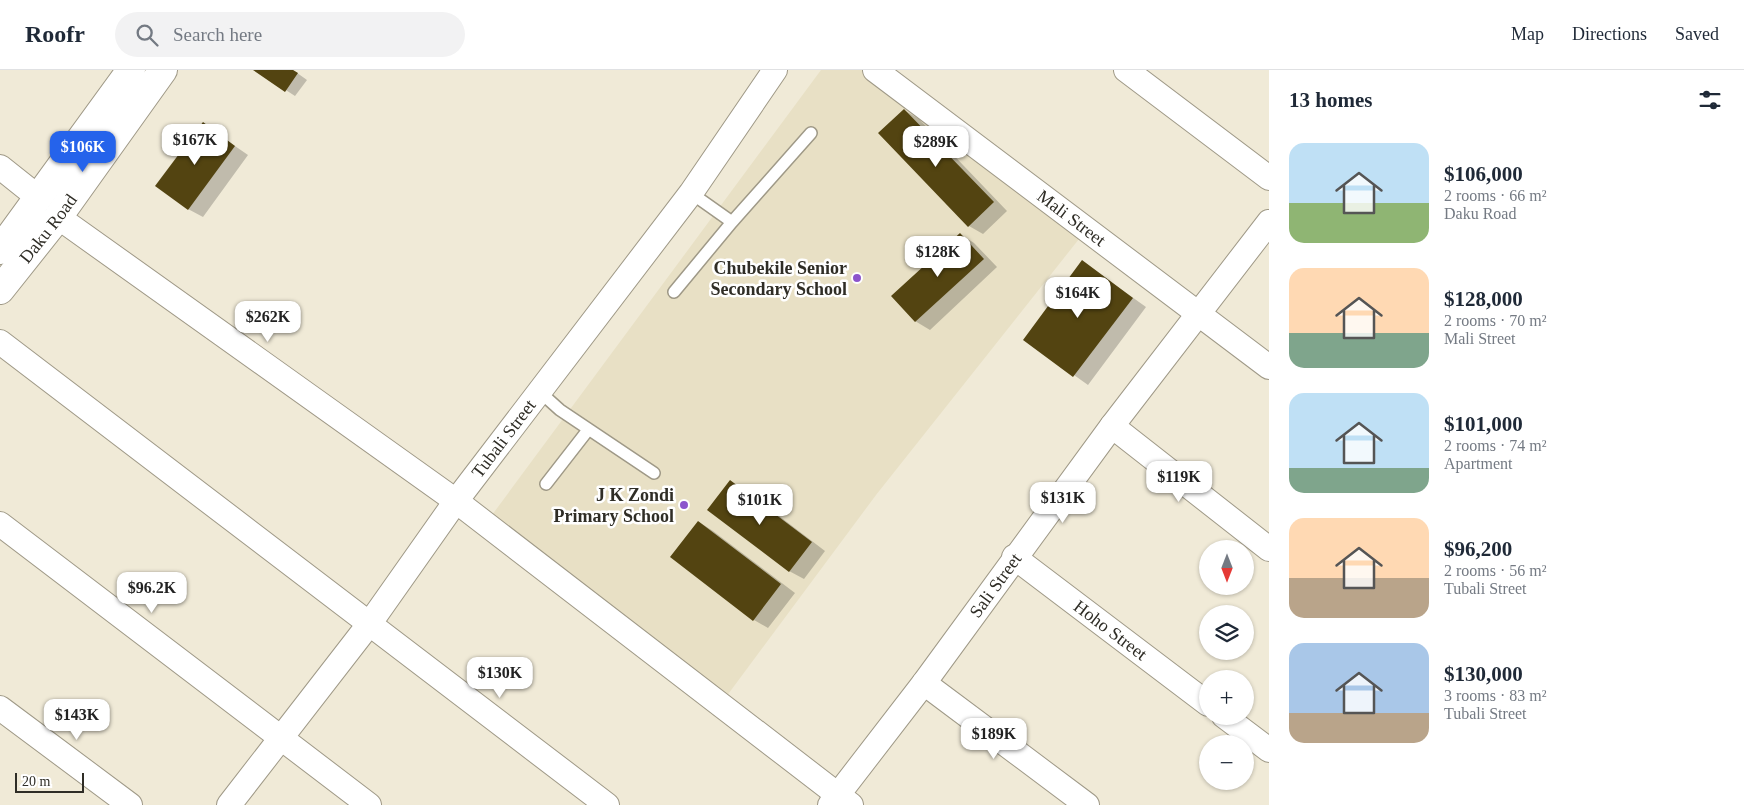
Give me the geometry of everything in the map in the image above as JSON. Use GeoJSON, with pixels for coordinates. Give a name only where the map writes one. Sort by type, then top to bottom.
{"type":"FeatureCollection","features":[{"type":"Feature","properties":{"kind":"street","name":"Daku Road"},"geometry":{"type":"LineString","coordinates":[[0,290],[58,217],[163,70]]}},
{"type":"Feature","properties":{"kind":"street","name":"Tubali Street"},"geometry":{"type":"LineString","coordinates":[[229,805],[370,623],[456,501],[691,193],[775,70]]}},
{"type":"Feature","properties":{"kind":"street","name":"Mali Street"},"geometry":{"type":"LineString","coordinates":[[875,70],[1269,367]]}},
{"type":"Feature","properties":{"kind":"street"},"geometry":{"type":"LineString","coordinates":[[1126,70],[1269,178]]}},
{"type":"Feature","properties":{"kind":"street","name":"Daku Road"},"geometry":{"type":"LineString","coordinates":[[0,250],[129,71]]}},
{"type":"Feature","properties":{"kind":"street"},"geometry":{"type":"LineString","coordinates":[[0,167],[39,198]]}},
{"type":"Feature","properties":{"kind":"street"},"geometry":{"type":"LineString","coordinates":[[58,217],[456,501],[840,802]]}},
{"type":"Feature","properties":{"kind":"street","name":"Sali Street"},"geometry":{"type":"LineString","coordinates":[[840,802],[1014,557],[1269,222]]}},
{"type":"Feature","properties":{"kind":"street"},"geometry":{"type":"LineString","coordinates":[[0,342],[606,805]]}},
{"type":"Feature","properties":{"kind":"street"},"geometry":{"type":"LineString","coordinates":[[1112,426],[1269,549]]}},
{"type":"Feature","properties":{"kind":"street"},"geometry":{"type":"LineString","coordinates":[[0,524],[281,736],[369,805]]}},
{"type":"Feature","properties":{"kind":"street","name":"Hoho Street"},"geometry":{"type":"LineString","coordinates":[[1014,557],[1199,697]]}},
{"type":"Feature","properties":{"kind":"street"},"geometry":{"type":"LineString","coordinates":[[924,683],[1087,805]]}},
{"type":"Feature","properties":{"kind":"street"},"geometry":{"type":"LineString","coordinates":[[0,708],[130,805]]}},
{"type":"Feature","properties":{"kind":"street"},"geometry":{"type":"LineString","coordinates":[[1236,725],[1269,750]]}},
{"type":"Feature","properties":{"kind":"lane"},"geometry":{"type":"LineString","coordinates":[[674,292],[732,222],[811,133]]}},
{"type":"Feature","properties":{"kind":"lane"},"geometry":{"type":"LineString","coordinates":[[691,193],[732,222]]}},
{"type":"Feature","properties":{"kind":"lane"},"geometry":{"type":"LineString","coordinates":[[540,392],[560,410],[588,430],[654,473]]}},
{"type":"Feature","properties":{"kind":"lane"},"geometry":{"type":"LineString","coordinates":[[546,484],[588,430]]}},
{"type":"Feature","properties":{"kind":"shaded area"},"geometry":{"type":"Polygon","coordinates":[[[821,70],[865,70],[1079,239],[876,495],[726,697],[492,515],[821,70]]]}},
{"type":"Feature","properties":{"kind":"building"},"geometry":{"type":"Polygon","coordinates":[[[253,70],[293,70],[298,73],[285,92],[253,70]]]}},
{"type":"Feature","properties":{"kind":"building"},"geometry":{"type":"Polygon","coordinates":[[[904,109],[994,202],[968,227],[878,133],[904,109]]]}},
{"type":"Feature","properties":{"kind":"building"},"geometry":{"type":"Polygon","coordinates":[[[203,122],[235,146],[188,210],[155,186],[203,122]]]}},
{"type":"Feature","properties":{"kind":"building"},"geometry":{"type":"Polygon","coordinates":[[[960,233],[984,259],[915,322],[891,296],[960,233]]]}},
{"type":"Feature","properties":{"kind":"building"},"geometry":{"type":"Polygon","coordinates":[[[1082,260],[1133,298],[1073,377],[1023,340],[1082,260]]]}},
{"type":"Feature","properties":{"kind":"building"},"geometry":{"type":"Polygon","coordinates":[[[730,480],[812,542],[789,572],[707,510],[730,480]]]}},
{"type":"Feature","properties":{"kind":"building"},"geometry":{"type":"Polygon","coordinates":[[[698,521],[781,584],[753,621],[670,557],[698,521]]]}},
{"type":"Feature","properties":{"kind":"place","name":"Chubekile Senior Secondary School"},"geometry":{"type":"Point","coordinates":[857,278]}},
{"type":"Feature","properties":{"kind":"place","name":"J K Zondi Primary School"},"geometry":{"type":"Point","coordinates":[684,505]}}]}
